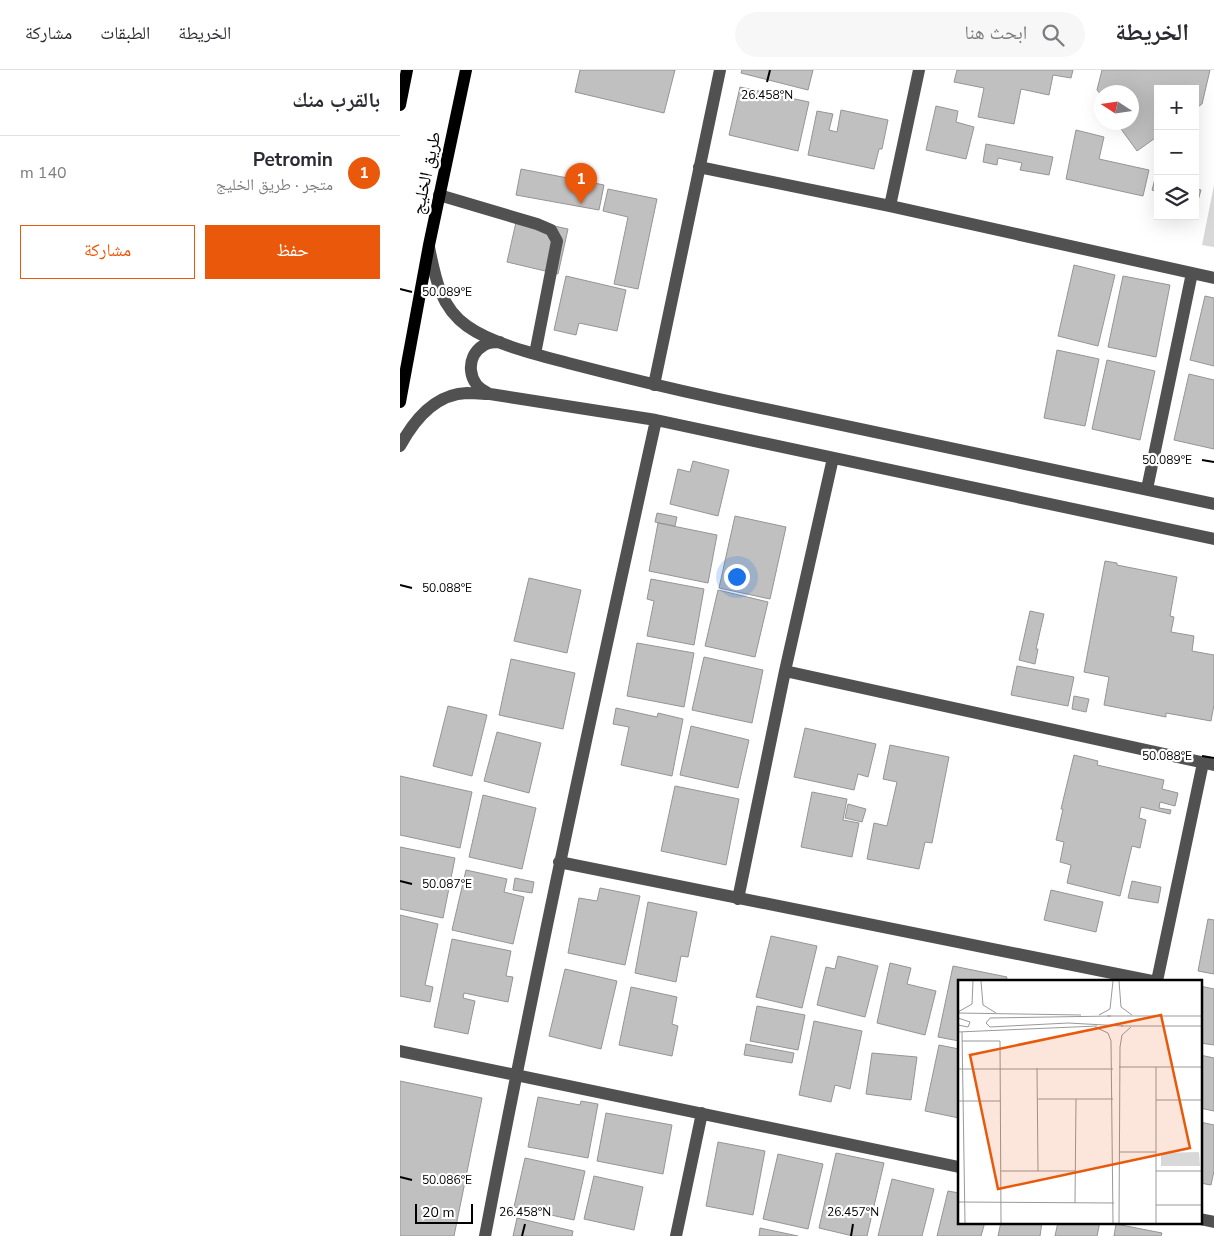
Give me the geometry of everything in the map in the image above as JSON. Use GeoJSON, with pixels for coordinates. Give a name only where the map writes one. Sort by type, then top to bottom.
{"type":"FeatureCollection","features":[{"type":"Feature","properties":{"kind":"main road"},"geometry":{"type":"LineString","coordinates":[[400,105],[408,70]]}},
{"type":"Feature","properties":{"kind":"main road","name":"طريق الخليج"},"geometry":{"type":"LineString","coordinates":[[400,402],[429,245],[466,70]]}},
{"type":"Feature","properties":{"kind":"main road"},"geometry":{"type":"LineString","coordinates":[[400,356],[417,309]]}},
{"type":"Feature","properties":{"kind":"street"},"geometry":{"type":"LineString","coordinates":[[654,385],[720,70]]}},
{"type":"Feature","properties":{"kind":"street"},"geometry":{"type":"LineString","coordinates":[[890,206],[919,70]]}},
{"type":"Feature","properties":{"kind":"street"},"geometry":{"type":"LineString","coordinates":[[699,166],[890,206],[1214,278]]}},
{"type":"Feature","properties":{"kind":"street"},"geometry":{"type":"LineString","coordinates":[[439,195],[537,224],[551,230],[557,241],[535,354]]}},
{"type":"Feature","properties":{"kind":"street"},"geometry":{"type":"LineString","coordinates":[[429,245],[434,276],[440,294],[449,308],[467,326],[500,342],[535,354],[654,385],[1214,504]]}},
{"type":"Feature","properties":{"kind":"street"},"geometry":{"type":"LineString","coordinates":[[1147,489],[1192,273]]}},
{"type":"Feature","properties":{"kind":"street"},"geometry":{"type":"LineString","coordinates":[[490,394],[477,387],[473,381],[471,364],[474,356],[485,345],[500,342]]}},
{"type":"Feature","properties":{"kind":"street"},"geometry":{"type":"LineString","coordinates":[[400,446],[416,421],[439,401],[450,396],[466,393],[490,394],[656,420],[1214,539]]}},
{"type":"Feature","properties":{"kind":"street"},"geometry":{"type":"LineString","coordinates":[[485,1236],[559,862],[656,420]]}},
{"type":"Feature","properties":{"kind":"street"},"geometry":{"type":"LineString","coordinates":[[738,899],[785,671],[833,458]]}},
{"type":"Feature","properties":{"kind":"street"},"geometry":{"type":"LineString","coordinates":[[785,671],[1208,764],[1157,980]]}},
{"type":"Feature","properties":{"kind":"street"},"geometry":{"type":"LineString","coordinates":[[559,862],[1147,980]]}},
{"type":"Feature","properties":{"kind":"street"},"geometry":{"type":"LineString","coordinates":[[400,1051],[958,1167]]}},
{"type":"Feature","properties":{"kind":"street"},"geometry":{"type":"LineString","coordinates":[[676,1236],[702,1113]]}},
{"type":"Feature","properties":{"kind":"shaded area"},"geometry":{"type":"Polygon","coordinates":[[[1214,185],[1214,247],[1202,245],[1214,185]]]}},
{"type":"Feature","properties":{"kind":"building"},"geometry":{"type":"Polygon","coordinates":[[[580,70],[675,70],[664,113],[575,92],[580,70]]]}},
{"type":"Feature","properties":{"kind":"building"},"geometry":{"type":"Polygon","coordinates":[[[742,70],[813,70],[808,90],[741,73],[742,70]]]}},
{"type":"Feature","properties":{"kind":"building"},"geometry":{"type":"Polygon","coordinates":[[[957,70],[1073,70],[1071,78],[1053,75],[1049,95],[1021,89],[1014,124],[978,117],[984,88],[954,82],[957,70]]]}},
{"type":"Feature","properties":{"kind":"building"},"geometry":{"type":"Polygon","coordinates":[[[1102,70],[1210,70],[1202,104],[1199,106],[1199,85],[1154,85],[1154,139],[1137,151],[1122,130],[1139,130],[1139,85],[1098,85],[1102,70]]]}},
{"type":"Feature","properties":{"kind":"building"},"geometry":{"type":"Polygon","coordinates":[[[740,87],[809,102],[798,151],[729,135],[740,87]]]}},
{"type":"Feature","properties":{"kind":"building"},"geometry":{"type":"Polygon","coordinates":[[[936,106],[958,111],[956,122],[974,127],[966,159],[926,150],[936,106]]]}},
{"type":"Feature","properties":{"kind":"building"},"geometry":{"type":"Polygon","coordinates":[[[841,110],[888,120],[882,149],[879,149],[874,169],[808,155],[817,111],[833,114],[829,130],[837,132],[841,110]]]}},
{"type":"Feature","properties":{"kind":"building"},"geometry":{"type":"Polygon","coordinates":[[[1076,130],[1104,137],[1099,159],[1149,170],[1143,196],[1066,179],[1076,130]]]}},
{"type":"Feature","properties":{"kind":"building"},"geometry":{"type":"Polygon","coordinates":[[[986,144],[1053,157],[1049,175],[1020,170],[1022,163],[998,158],[997,165],[983,162],[986,144]]]}},
{"type":"Feature","properties":{"kind":"building"},"geometry":{"type":"Polygon","coordinates":[[[521,169],[604,185],[599,210],[516,195],[521,169]]]}},
{"type":"Feature","properties":{"kind":"building"},"geometry":{"type":"Polygon","coordinates":[[[608,189],[657,199],[638,289],[614,284],[628,217],[603,211],[608,189]]]}},
{"type":"Feature","properties":{"kind":"building"},"geometry":{"type":"Polygon","coordinates":[[[517,218],[568,229],[558,274],[507,262],[517,218]]]}},
{"type":"Feature","properties":{"kind":"building"},"geometry":{"type":"Polygon","coordinates":[[[1074,265],[1115,275],[1098,346],[1058,336],[1074,265]]]}},
{"type":"Feature","properties":{"kind":"building"},"geometry":{"type":"Polygon","coordinates":[[[566,276],[626,290],[617,331],[579,323],[576,335],[554,330],[566,276]]]}},
{"type":"Feature","properties":{"kind":"building"},"geometry":{"type":"Polygon","coordinates":[[[1123,276],[1170,285],[1156,357],[1108,347],[1123,276]]]}},
{"type":"Feature","properties":{"kind":"building"},"geometry":{"type":"Polygon","coordinates":[[[1205,296],[1214,298],[1214,366],[1190,360],[1205,296]]]}},
{"type":"Feature","properties":{"kind":"building"},"geometry":{"type":"Polygon","coordinates":[[[1057,350],[1099,359],[1085,426],[1044,418],[1057,350]]]}},
{"type":"Feature","properties":{"kind":"building"},"geometry":{"type":"Polygon","coordinates":[[[1107,360],[1155,371],[1140,440],[1092,429],[1107,360]]]}},
{"type":"Feature","properties":{"kind":"building"},"geometry":{"type":"Polygon","coordinates":[[[1189,374],[1214,380],[1214,449],[1174,440],[1189,374]]]}},
{"type":"Feature","properties":{"kind":"building"},"geometry":{"type":"Polygon","coordinates":[[[693,461],[729,470],[718,516],[670,504],[678,469],[690,472],[693,461]]]}},
{"type":"Feature","properties":{"kind":"building"},"geometry":{"type":"Polygon","coordinates":[[[657,513],[677,517],[675,526],[655,522],[657,513]]]}},
{"type":"Feature","properties":{"kind":"building"},"geometry":{"type":"Polygon","coordinates":[[[735,516],[786,527],[770,599],[719,588],[735,516]]]}},
{"type":"Feature","properties":{"kind":"building"},"geometry":{"type":"Polygon","coordinates":[[[658,523],[717,535],[708,583],[649,571],[658,523]]]}},
{"type":"Feature","properties":{"kind":"building"},"geometry":{"type":"Polygon","coordinates":[[[1105,561],[1177,577],[1170,616],[1174,617],[1171,632],[1194,636],[1192,651],[1214,655],[1214,705],[1211,721],[1166,713],[1166,717],[1104,705],[1109,677],[1084,672],[1105,561]]]}},
{"type":"Feature","properties":{"kind":"building"},"geometry":{"type":"Polygon","coordinates":[[[529,578],[581,590],[567,653],[514,641],[529,578]]]}},
{"type":"Feature","properties":{"kind":"building"},"geometry":{"type":"Polygon","coordinates":[[[651,579],[704,589],[694,645],[647,636],[654,601],[647,599],[651,579]]]}},
{"type":"Feature","properties":{"kind":"building"},"geometry":{"type":"Polygon","coordinates":[[[718,590],[768,602],[755,657],[705,646],[718,590]]]}},
{"type":"Feature","properties":{"kind":"building"},"geometry":{"type":"Polygon","coordinates":[[[1030,611],[1044,614],[1036,649],[1038,649],[1035,664],[1019,660],[1030,611]]]}},
{"type":"Feature","properties":{"kind":"building"},"geometry":{"type":"Polygon","coordinates":[[[637,643],[694,653],[684,707],[627,696],[637,643]]]}},
{"type":"Feature","properties":{"kind":"building"},"geometry":{"type":"Polygon","coordinates":[[[704,657],[763,670],[752,723],[692,710],[704,657]]]}},
{"type":"Feature","properties":{"kind":"building"},"geometry":{"type":"Polygon","coordinates":[[[511,659],[575,673],[563,729],[499,715],[511,659]]]}},
{"type":"Feature","properties":{"kind":"building"},"geometry":{"type":"Polygon","coordinates":[[[1017,666],[1074,677],[1068,706],[1011,695],[1017,666]]]}},
{"type":"Feature","properties":{"kind":"building"},"geometry":{"type":"Polygon","coordinates":[[[1074,696],[1089,699],[1086,712],[1072,709],[1074,696]]]}},
{"type":"Feature","properties":{"kind":"building"},"geometry":{"type":"Polygon","coordinates":[[[448,706],[487,715],[472,776],[433,766],[448,706]]]}},
{"type":"Feature","properties":{"kind":"building"},"geometry":{"type":"Polygon","coordinates":[[[616,708],[657,717],[658,713],[683,719],[672,776],[621,765],[629,727],[613,724],[616,708]]]}},
{"type":"Feature","properties":{"kind":"building"},"geometry":{"type":"Polygon","coordinates":[[[691,726],[749,740],[738,788],[680,775],[691,726]]]}},
{"type":"Feature","properties":{"kind":"building"},"geometry":{"type":"Polygon","coordinates":[[[805,728],[876,744],[868,777],[858,774],[854,790],[794,777],[805,728]]]}},
{"type":"Feature","properties":{"kind":"building"},"geometry":{"type":"Polygon","coordinates":[[[497,732],[541,743],[529,793],[484,781],[497,732]]]}},
{"type":"Feature","properties":{"kind":"building"},"geometry":{"type":"Polygon","coordinates":[[[890,745],[949,757],[932,843],[925,842],[919,869],[867,859],[874,823],[887,826],[897,782],[883,779],[890,745]]]}},
{"type":"Feature","properties":{"kind":"building"},"geometry":{"type":"Polygon","coordinates":[[[1074,755],[1098,761],[1097,765],[1164,780],[1162,789],[1178,793],[1175,806],[1160,802],[1159,808],[1171,810],[1170,814],[1141,807],[1139,818],[1146,820],[1140,848],[1132,846],[1120,896],[1067,883],[1071,865],[1060,862],[1064,842],[1056,840],[1063,809],[1061,809],[1074,755]]]}},
{"type":"Feature","properties":{"kind":"building"},"geometry":{"type":"Polygon","coordinates":[[[400,776],[472,792],[460,848],[400,835],[400,776]]]}},
{"type":"Feature","properties":{"kind":"building"},"geometry":{"type":"Polygon","coordinates":[[[675,786],[739,799],[726,865],[661,851],[675,786]]]}},
{"type":"Feature","properties":{"kind":"building"},"geometry":{"type":"Polygon","coordinates":[[[812,792],[847,799],[843,820],[859,823],[852,857],[801,847],[812,792]]]}},
{"type":"Feature","properties":{"kind":"building"},"geometry":{"type":"Polygon","coordinates":[[[483,795],[536,808],[522,869],[469,857],[483,795]]]}},
{"type":"Feature","properties":{"kind":"building"},"geometry":{"type":"Polygon","coordinates":[[[848,804],[866,809],[862,822],[845,818],[848,804]]]}},
{"type":"Feature","properties":{"kind":"building"},"geometry":{"type":"Polygon","coordinates":[[[400,847],[455,858],[443,918],[400,909],[400,847]]]}},
{"type":"Feature","properties":{"kind":"building"},"geometry":{"type":"Polygon","coordinates":[[[466,870],[507,879],[504,892],[524,897],[513,944],[452,930],[466,870]]]}},
{"type":"Feature","properties":{"kind":"building"},"geometry":{"type":"Polygon","coordinates":[[[515,878],[534,882],[532,893],[513,890],[515,878]]]}},
{"type":"Feature","properties":{"kind":"building"},"geometry":{"type":"Polygon","coordinates":[[[1132,881],[1161,887],[1158,903],[1128,898],[1132,881]]]}},
{"type":"Feature","properties":{"kind":"building"},"geometry":{"type":"Polygon","coordinates":[[[600,888],[640,896],[625,965],[568,953],[579,898],[597,901],[600,888]]]}},
{"type":"Feature","properties":{"kind":"building"},"geometry":{"type":"Polygon","coordinates":[[[1051,890],[1103,902],[1096,932],[1044,920],[1051,890]]]}},
{"type":"Feature","properties":{"kind":"building"},"geometry":{"type":"Polygon","coordinates":[[[648,902],[697,912],[688,957],[681,956],[676,982],[635,973],[648,902]]]}},
{"type":"Feature","properties":{"kind":"building"},"geometry":{"type":"Polygon","coordinates":[[[400,915],[438,924],[425,985],[433,987],[430,1002],[400,996],[400,915]]]}},
{"type":"Feature","properties":{"kind":"building"},"geometry":{"type":"Polygon","coordinates":[[[1208,919],[1214,920],[1214,974],[1198,971],[1208,919]]]}},
{"type":"Feature","properties":{"kind":"building"},"geometry":{"type":"Polygon","coordinates":[[[771,936],[817,946],[802,1008],[756,997],[771,936]]]}},
{"type":"Feature","properties":{"kind":"building"},"geometry":{"type":"Polygon","coordinates":[[[452,939],[511,951],[506,976],[513,977],[508,1002],[464,993],[463,998],[475,1001],[468,1034],[434,1027],[452,939]]]}},
{"type":"Feature","properties":{"kind":"building"},"geometry":{"type":"Polygon","coordinates":[[[838,956],[878,966],[865,1017],[817,1005],[826,967],[835,969],[838,956]]]}},
{"type":"Feature","properties":{"kind":"building"},"geometry":{"type":"Polygon","coordinates":[[[890,963],[911,968],[907,984],[936,991],[925,1035],[877,1023],[890,963]]]}},
{"type":"Feature","properties":{"kind":"building"},"geometry":{"type":"Polygon","coordinates":[[[953,966],[1007,977],[1006,980],[958,980],[958,1041],[938,1037],[953,966]]]}},
{"type":"Feature","properties":{"kind":"building"},"geometry":{"type":"Polygon","coordinates":[[[565,969],[617,981],[601,1049],[549,1036],[565,969]]]}},
{"type":"Feature","properties":{"kind":"building"},"geometry":{"type":"Polygon","coordinates":[[[1202,986],[1214,989],[1214,1045],[1202,1043],[1202,986]]]}},
{"type":"Feature","properties":{"kind":"building"},"geometry":{"type":"Polygon","coordinates":[[[631,987],[677,997],[672,1024],[678,1026],[672,1056],[619,1045],[631,987]]]}},
{"type":"Feature","properties":{"kind":"building"},"geometry":{"type":"Polygon","coordinates":[[[757,1006],[805,1015],[798,1050],[750,1041],[757,1006]]]}},
{"type":"Feature","properties":{"kind":"building"},"geometry":{"type":"Polygon","coordinates":[[[814,1021],[862,1031],[850,1089],[835,1085],[831,1102],[799,1095],[814,1021]]]}},
{"type":"Feature","properties":{"kind":"building"},"geometry":{"type":"Polygon","coordinates":[[[746,1044],[794,1053],[792,1063],[744,1055],[746,1044]]]}},
{"type":"Feature","properties":{"kind":"building"},"geometry":{"type":"Polygon","coordinates":[[[939,1045],[958,1049],[958,1118],[925,1111],[939,1045]]]}},
{"type":"Feature","properties":{"kind":"building"},"geometry":{"type":"Polygon","coordinates":[[[872,1053],[917,1057],[911,1100],[866,1094],[872,1053]]]}},
{"type":"Feature","properties":{"kind":"building"},"geometry":{"type":"Polygon","coordinates":[[[1202,1055],[1214,1058],[1214,1111],[1202,1108],[1202,1055]]]}},
{"type":"Feature","properties":{"kind":"building"},"geometry":{"type":"Polygon","coordinates":[[[400,1081],[482,1098],[454,1236],[400,1236],[400,1081]]]}},
{"type":"Feature","properties":{"kind":"building"},"geometry":{"type":"Polygon","coordinates":[[[538,1097],[580,1105],[581,1101],[598,1104],[588,1158],[528,1147],[538,1097]]]}},
{"type":"Feature","properties":{"kind":"building"},"geometry":{"type":"Polygon","coordinates":[[[606,1113],[672,1125],[663,1174],[597,1161],[606,1113]]]}},
{"type":"Feature","properties":{"kind":"building"},"geometry":{"type":"Polygon","coordinates":[[[1202,1122],[1214,1125],[1214,1171],[1211,1185],[1202,1183],[1202,1122]]]}},
{"type":"Feature","properties":{"kind":"building"},"geometry":{"type":"Polygon","coordinates":[[[718,1142],[765,1151],[753,1215],[706,1206],[718,1142]]]}},
{"type":"Feature","properties":{"kind":"building"},"geometry":{"type":"Polygon","coordinates":[[[836,1153],[884,1163],[867,1236],[853,1236],[819,1228],[836,1153]]]}},
{"type":"Feature","properties":{"kind":"building"},"geometry":{"type":"Polygon","coordinates":[[[778,1154],[823,1164],[808,1229],[763,1219],[778,1154]]]}},
{"type":"Feature","properties":{"kind":"building"},"geometry":{"type":"Polygon","coordinates":[[[525,1158],[585,1171],[574,1220],[514,1207],[525,1158]]]}},
{"type":"Feature","properties":{"kind":"building"},"geometry":{"type":"Polygon","coordinates":[[[594,1176],[643,1187],[634,1230],[584,1219],[594,1176]]]}},
{"type":"Feature","properties":{"kind":"building"},"geometry":{"type":"Polygon","coordinates":[[[892,1179],[934,1189],[922,1236],[878,1236],[892,1179]]]}},
{"type":"Feature","properties":{"kind":"building"},"geometry":{"type":"Polygon","coordinates":[[[948,1191],[958,1193],[958,1224],[984,1224],[981,1236],[937,1236],[948,1191]]]}},
{"type":"Feature","properties":{"kind":"building"},"geometry":{"type":"Polygon","coordinates":[[[517,1218],[573,1231],[572,1236],[513,1236],[517,1218]]]}},
{"type":"Feature","properties":{"kind":"building"},"geometry":{"type":"Polygon","coordinates":[[[1001,1224],[1042,1224],[1040,1236],[998,1236],[1001,1224]]]}},
{"type":"Feature","properties":{"kind":"building"},"geometry":{"type":"Polygon","coordinates":[[[1058,1224],[1100,1224],[1097,1236],[1055,1236],[1058,1224]]]}},
{"type":"Feature","properties":{"kind":"building"},"geometry":{"type":"Polygon","coordinates":[[[1116,1224],[1162,1233],[1161,1236],[1114,1236],[1116,1224]]]}},
{"type":"Feature","properties":{"kind":"building"},"geometry":{"type":"Polygon","coordinates":[[[760,1228],[798,1236],[759,1236],[760,1228]]]}},
{"type":"Feature","properties":{"kind":"place","name":"Petromin"},"geometry":{"type":"Point","coordinates":[581,204]}}]}
